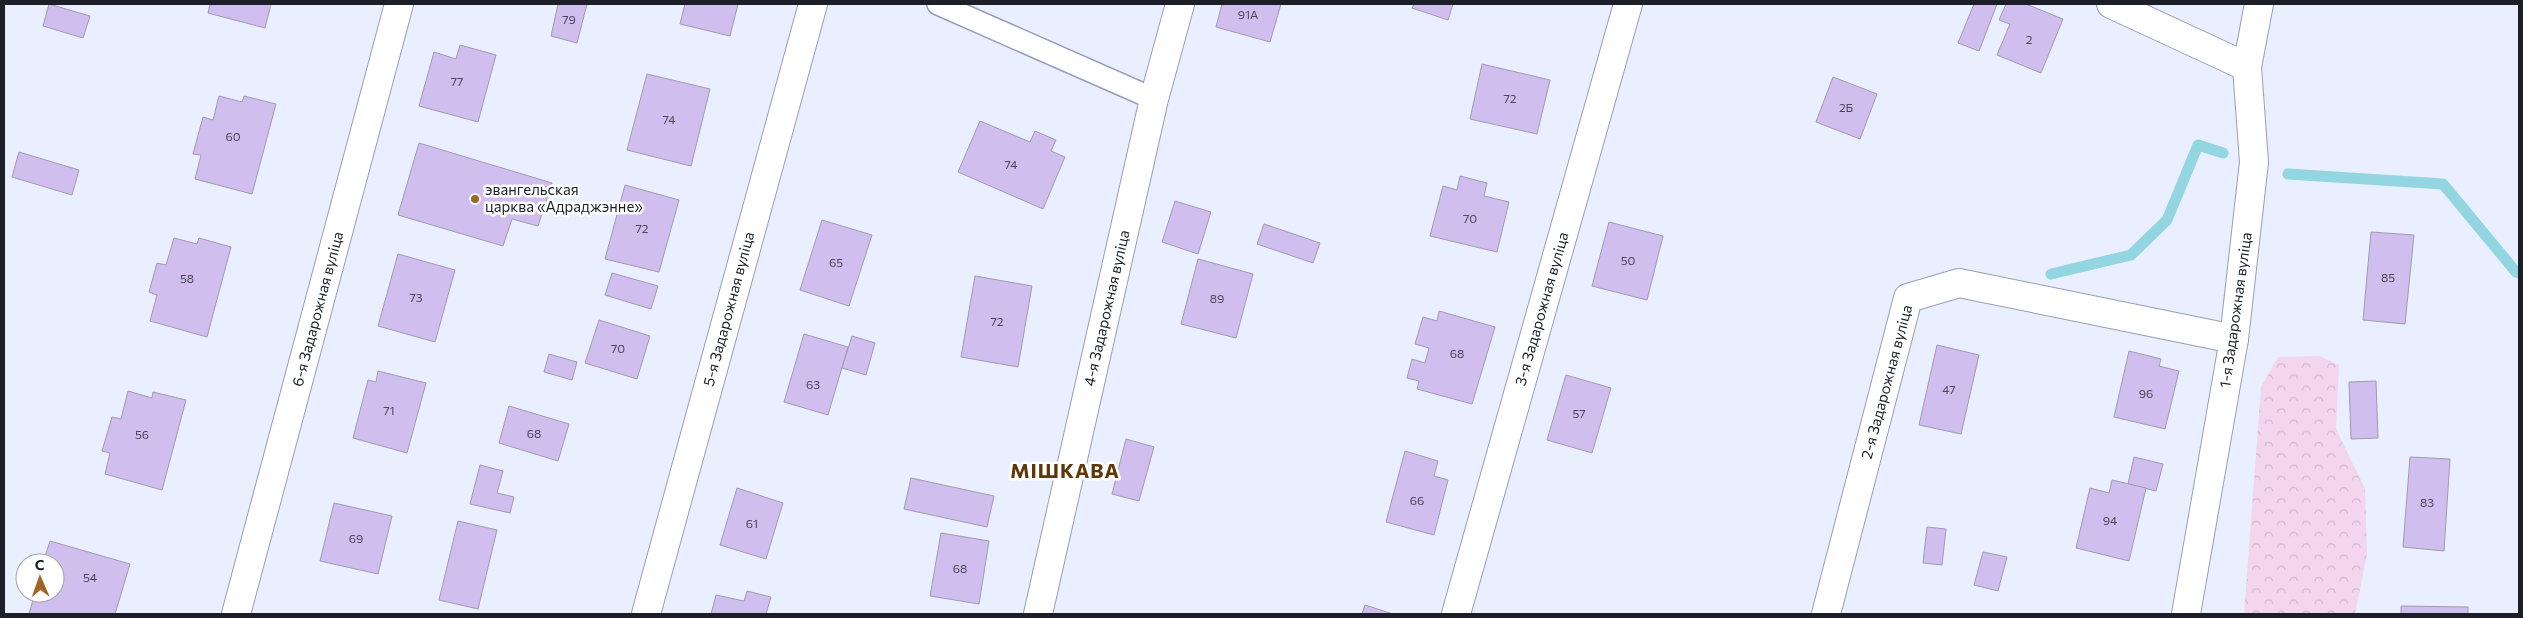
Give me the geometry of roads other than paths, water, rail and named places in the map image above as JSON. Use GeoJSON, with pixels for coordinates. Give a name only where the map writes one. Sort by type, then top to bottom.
{"type":"FeatureCollection","features":[{"type":"Feature","properties":{"kind":"street","name":"6-я Задарожная вуліца"},"geometry":{"type":"LineString","coordinates":[[236,614],[400,4]]}},
{"type":"Feature","properties":{"kind":"street","name":"5-я Задарожная вуліца"},"geometry":{"type":"LineString","coordinates":[[646,614],[813,4]]}},
{"type":"Feature","properties":{"kind":"street","name":"4-я Задарожная вуліца"},"geometry":{"type":"LineString","coordinates":[[1038,614],[1154,99],[1180,4]]}},
{"type":"Feature","properties":{"kind":"street","name":"3-я Задарожная вуліца"},"geometry":{"type":"LineString","coordinates":[[1456,614],[1628,4]]}},
{"type":"Feature","properties":{"kind":"street"},"geometry":{"type":"LineString","coordinates":[[2111,4],[2247,67]]}},
{"type":"Feature","properties":{"kind":"street","name":"1-я Задарожная вуліца"},"geometry":{"type":"LineString","coordinates":[[2186,614],[2234,339],[2254,162],[2247,67],[2259,4]]}},
{"type":"Feature","properties":{"kind":"street","name":"2-я Задарожная вуліца"},"geometry":{"type":"LineString","coordinates":[[1826,614],[1908,298],[1959,283],[2234,339]]}},
{"type":"Feature","properties":{"kind":"lane"},"geometry":{"type":"LineString","coordinates":[[938,4],[1154,99]]}},
{"type":"Feature","properties":{"kind":"waterway"},"geometry":{"type":"LineString","coordinates":[[2051,274],[2131,255],[2167,220],[2198,145],[2223,153]]}},
{"type":"Feature","properties":{"kind":"waterway"},"geometry":{"type":"LineString","coordinates":[[2288,174],[2443,184],[2516,272],[2519,273]]}},
{"type":"Feature","properties":{"kind":"place","name":"эвангельская царква «Адраджэнне»"},"geometry":{"type":"Point","coordinates":[475,199]}},
{"type":"Feature","properties":{"kind":"district","name":"МІШКАВА"},"geometry":{"type":"Point","coordinates":[1065,471]}}]}
